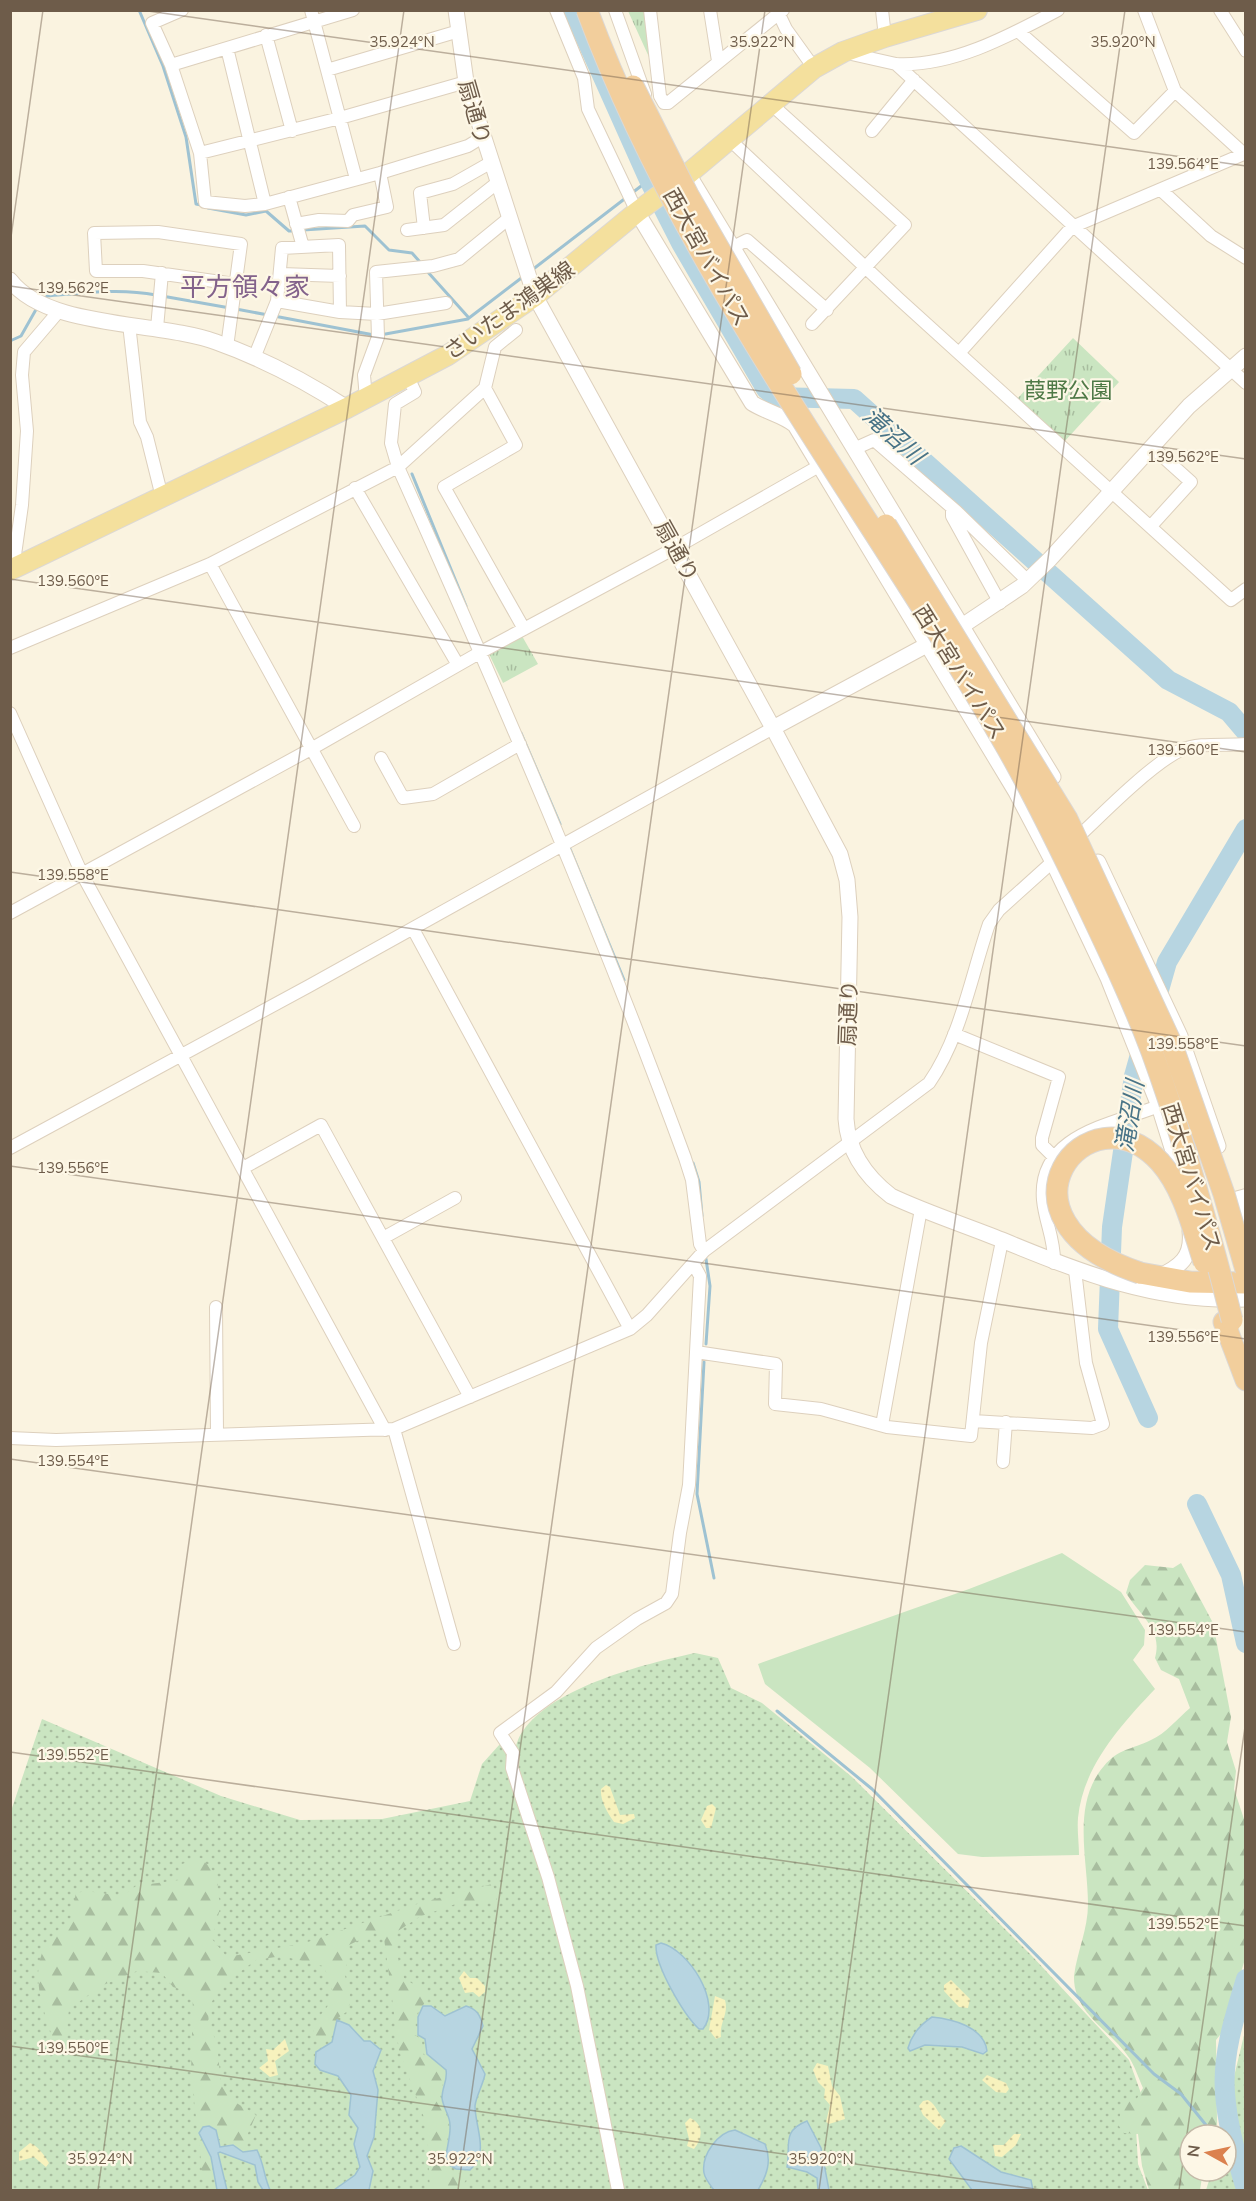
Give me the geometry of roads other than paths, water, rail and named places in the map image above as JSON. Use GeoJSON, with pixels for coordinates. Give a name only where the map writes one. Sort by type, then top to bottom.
{"type":"FeatureCollection","features":[{"type":"Feature","properties":{"kind":"highway","name":"西大宮バイパス"},"geometry":{"type":"LineString","coordinates":[[587,10],[641,136],[706,261],[1002,739],[1052,834],[1114,961],[1150,1047],[1202,1203],[1228,1321],[1245,1373]]}},
{"type":"Feature","properties":{"kind":"highway","name":"西大宮バイパス"},"geometry":{"type":"LineString","coordinates":[[602,10],[662,144],[727,265],[818,419],[955,634],[1067,819],[1172,1045],[1224,1194],[1245,1270]]}},
{"type":"Feature","properties":{"kind":"highway"},"geometry":{"type":"LineString","coordinates":[[1245,1283],[1190,1282],[1143,1279],[1110,1261],[1084,1244],[1063,1219],[1057,1203],[1058,1179],[1062,1168],[1074,1153],[1092,1142],[1116,1138],[1137,1144],[1160,1162],[1186,1210],[1228,1321],[1245,1380]]}},
{"type":"Feature","properties":{"kind":"main road","name":"さいたま鴻巣線"},"geometry":{"type":"LineString","coordinates":[[12,569],[366,399],[484,333],[535,296],[640,209],[688,174],[814,68],[843,52],[885,37],[977,10]]}},
{"type":"Feature","properties":{"kind":"street"},"geometry":{"type":"LineString","coordinates":[[182,10],[152,23],[171,65],[201,153],[205,202],[245,206],[265,204],[380,173],[468,146],[481,138]]}},
{"type":"Feature","properties":{"kind":"street"},"geometry":{"type":"LineString","coordinates":[[171,65],[266,35],[312,15],[353,10]]}},
{"type":"Feature","properties":{"kind":"street","name":"扇通り"},"geometry":{"type":"LineString","coordinates":[[456,10],[466,82],[481,138],[535,296],[675,548],[840,854],[847,880],[850,917],[846,1128],[858,1162],[878,1186],[891,1196],[1054,1263]]}},
{"type":"Feature","properties":{"kind":"street"},"geometry":{"type":"LineString","coordinates":[[556,10],[584,78],[588,109],[640,209],[752,403],[770,413],[787,418],[795,425],[929,645],[1016,792],[1053,862],[1108,978],[1153,1108],[1182,1177],[1192,1245],[1182,1262],[1143,1279]]}},
{"type":"Feature","properties":{"kind":"street"},"geometry":{"type":"LineString","coordinates":[[615,10],[641,77],[644,92],[688,174],[831,413],[963,626],[1083,832],[1172,1017],[1240,1197],[1245,1230]]}},
{"type":"Feature","properties":{"kind":"street"},"geometry":{"type":"LineString","coordinates":[[650,10],[660,96],[664,103],[668,103],[780,12],[814,68]]}},
{"type":"Feature","properties":{"kind":"street"},"geometry":{"type":"LineString","coordinates":[[710,10],[718,61]]}},
{"type":"Feature","properties":{"kind":"street"},"geometry":{"type":"LineString","coordinates":[[882,10],[885,37]]}},
{"type":"Feature","properties":{"kind":"street"},"geometry":{"type":"LineString","coordinates":[[843,52],[896,64],[942,61],[1018,31],[1058,10]]}},
{"type":"Feature","properties":{"kind":"street"},"geometry":{"type":"LineString","coordinates":[[960,352],[1072,227],[1245,154],[1175,91],[1144,10]]}},
{"type":"Feature","properties":{"kind":"street"},"geometry":{"type":"LineString","coordinates":[[1220,10],[1245,51]]}},
{"type":"Feature","properties":{"kind":"street"},"geometry":{"type":"LineString","coordinates":[[312,15],[356,179]]}},
{"type":"Feature","properties":{"kind":"street"},"geometry":{"type":"LineString","coordinates":[[327,70],[459,31]]}},
{"type":"Feature","properties":{"kind":"street"},"geometry":{"type":"LineString","coordinates":[[1018,31],[1134,134],[1175,91]]}},
{"type":"Feature","properties":{"kind":"street"},"geometry":{"type":"LineString","coordinates":[[266,35],[292,131]]}},
{"type":"Feature","properties":{"kind":"street"},"geometry":{"type":"LineString","coordinates":[[227,48],[265,204]]}},
{"type":"Feature","properties":{"kind":"street"},"geometry":{"type":"LineString","coordinates":[[896,64],[1245,383]]}},
{"type":"Feature","properties":{"kind":"street"},"geometry":{"type":"LineString","coordinates":[[872,131],[914,80]]}},
{"type":"Feature","properties":{"kind":"street"},"geometry":{"type":"LineString","coordinates":[[201,153],[251,142],[466,82]]}},
{"type":"Feature","properties":{"kind":"street"},"geometry":{"type":"LineString","coordinates":[[771,104],[905,225],[812,324]]}},
{"type":"Feature","properties":{"kind":"street"},"geometry":{"type":"LineString","coordinates":[[729,139],[1231,600],[1245,589]]}},
{"type":"Feature","properties":{"kind":"street"},"geometry":{"type":"LineString","coordinates":[[424,228],[420,193],[453,183],[490,163]]}},
{"type":"Feature","properties":{"kind":"street"},"geometry":{"type":"LineString","coordinates":[[296,224],[319,220],[348,221],[354,215],[387,207],[380,173]]}},
{"type":"Feature","properties":{"kind":"street"},"geometry":{"type":"LineString","coordinates":[[407,230],[444,225],[497,183]]}},
{"type":"Feature","properties":{"kind":"street"},"geometry":{"type":"LineString","coordinates":[[1161,190],[1211,236],[1245,258]]}},
{"type":"Feature","properties":{"kind":"street"},"geometry":{"type":"LineString","coordinates":[[289,197],[303,247]]}},
{"type":"Feature","properties":{"kind":"street"},"geometry":{"type":"LineString","coordinates":[[366,399],[364,375],[378,337],[376,272],[433,266],[459,259],[508,219]]}},
{"type":"Feature","properties":{"kind":"street"},"geometry":{"type":"LineString","coordinates":[[227,347],[236,284],[241,244],[158,232],[94,233],[96,271],[162,273],[236,284]]}},
{"type":"Feature","properties":{"kind":"street"},"geometry":{"type":"LineString","coordinates":[[731,248],[747,240],[827,310]]}},
{"type":"Feature","properties":{"kind":"street"},"geometry":{"type":"LineString","coordinates":[[254,358],[277,301],[282,248],[339,245],[340,312]]}},
{"type":"Feature","properties":{"kind":"street"},"geometry":{"type":"LineString","coordinates":[[157,328],[162,273]]}},
{"type":"Feature","properties":{"kind":"street"},"geometry":{"type":"LineString","coordinates":[[281,274],[339,276]]}},
{"type":"Feature","properties":{"kind":"street"},"geometry":{"type":"LineString","coordinates":[[10,280],[18,290],[36,303],[59,311],[157,328],[227,347],[254,358],[347,408]]}},
{"type":"Feature","properties":{"kind":"street"},"geometry":{"type":"LineString","coordinates":[[277,301],[340,312],[376,314],[446,303]]}},
{"type":"Feature","properties":{"kind":"street"},"geometry":{"type":"LineString","coordinates":[[12,569],[22,505],[27,430],[22,375],[24,352],[59,311]]}},
{"type":"Feature","properties":{"kind":"street"},"geometry":{"type":"LineString","coordinates":[[129,324],[140,423],[147,437],[162,497]]}},
{"type":"Feature","properties":{"kind":"street"},"geometry":{"type":"LineString","coordinates":[[10,648],[210,564],[398,466],[485,388],[495,347],[516,330]]}},
{"type":"Feature","properties":{"kind":"street"},"geometry":{"type":"LineString","coordinates":[[10,1148],[413,929],[773,728],[929,645],[1000,603],[1050,559],[1201,394],[1245,356]]}},
{"type":"Feature","properties":{"kind":"street"},"geometry":{"type":"LineString","coordinates":[[408,377],[415,392],[395,404],[391,443],[398,466],[563,844],[685,1158],[692,1180],[700,1244],[704,1251]]}},
{"type":"Feature","properties":{"kind":"street"},"geometry":{"type":"LineString","coordinates":[[485,388],[516,445],[444,487],[524,629]]}},
{"type":"Feature","properties":{"kind":"street"},"geometry":{"type":"LineString","coordinates":[[854,449],[874,440],[1031,578]]}},
{"type":"Feature","properties":{"kind":"street"},"geometry":{"type":"LineString","coordinates":[[1151,526],[1191,482],[1152,447]]}},
{"type":"Feature","properties":{"kind":"street"},"geometry":{"type":"LineString","coordinates":[[10,913],[311,750],[481,652],[675,548],[819,466]]}},
{"type":"Feature","properties":{"kind":"street"},"geometry":{"type":"LineString","coordinates":[[356,488],[458,665]]}},
{"type":"Feature","properties":{"kind":"street"},"geometry":{"type":"LineString","coordinates":[[952,508],[952,516],[1000,603]]}},
{"type":"Feature","properties":{"kind":"street"},"geometry":{"type":"LineString","coordinates":[[210,564],[354,826]]}},
{"type":"Feature","properties":{"kind":"street"},"geometry":{"type":"LineString","coordinates":[[10,713],[82,874],[389,1429],[454,1644]]}},
{"type":"Feature","properties":{"kind":"street"},"geometry":{"type":"LineString","coordinates":[[381,758],[403,798],[433,794],[520,744]]}},
{"type":"Feature","properties":{"kind":"street"},"geometry":{"type":"LineString","coordinates":[[10,1438],[56,1440],[389,1429],[630,1329],[647,1315],[704,1251],[929,1083],[945,1056],[954,1034],[989,924],[999,910],[1164,761],[1181,750],[1196,746],[1245,744]]}},
{"type":"Feature","properties":{"kind":"street"},"geometry":{"type":"LineString","coordinates":[[413,929],[630,1329]]}},
{"type":"Feature","properties":{"kind":"street"},"geometry":{"type":"LineString","coordinates":[[954,1034],[1059,1077],[1042,1138],[1046,1151],[1054,1157]]}},
{"type":"Feature","properties":{"kind":"street"},"geometry":{"type":"LineString","coordinates":[[1199,1088],[1153,1108],[1086,1131],[1061,1148],[1054,1157],[1043,1190],[1055,1248],[1054,1263],[1095,1276],[1143,1279],[1191,1298],[1245,1299]]}},
{"type":"Feature","properties":{"kind":"street"},"geometry":{"type":"LineString","coordinates":[[243,1168],[321,1125],[470,1397]]}},
{"type":"Feature","properties":{"kind":"street"},"geometry":{"type":"LineString","coordinates":[[383,1238],[455,1198]]}},
{"type":"Feature","properties":{"kind":"street"},"geometry":{"type":"LineString","coordinates":[[882,1425],[921,1209]]}},
{"type":"Feature","properties":{"kind":"street"},"geometry":{"type":"LineString","coordinates":[[696,1352],[776,1364],[775,1404],[821,1409],[882,1425],[971,1436],[981,1343],[1002,1240]]}},
{"type":"Feature","properties":{"kind":"street"},"geometry":{"type":"LineString","coordinates":[[618,2190],[577,1986],[548,1877],[512,1768],[513,1753],[500,1733],[556,1692],[596,1648],[637,1619],[666,1603],[672,1594],[689,1485],[700,1276],[693,1263]]}},
{"type":"Feature","properties":{"kind":"street"},"geometry":{"type":"LineString","coordinates":[[973,1421],[1092,1428],[1103,1424],[1086,1363],[1075,1270]]}},
{"type":"Feature","properties":{"kind":"street"},"geometry":{"type":"LineString","coordinates":[[1191,1298],[1245,1293]]}},
{"type":"Feature","properties":{"kind":"street"},"geometry":{"type":"LineString","coordinates":[[216,1307],[217,1434]]}},
{"type":"Feature","properties":{"kind":"street"},"geometry":{"type":"LineString","coordinates":[[1003,1462],[1006,1422]]}},
{"type":"Feature","properties":{"kind":"water"},"geometry":{"type":"Polygon","coordinates":[[[661,1943],[682,1956],[700,1979],[709,2006],[708,2018],[703,2029],[699,2029],[686,2013],[665,1977],[657,1954],[656,1945],[661,1943]]]}},
{"type":"Feature","properties":{"kind":"water"},"geometry":{"type":"Polygon","coordinates":[[[423,2006],[431,2006],[445,2016],[466,2006],[478,2013],[481,2019],[483,2026],[472,2049],[485,2074],[475,2106],[480,2148],[476,2163],[470,2170],[456,2169],[446,2163],[450,2121],[442,2098],[446,2070],[427,2054],[425,2039],[418,2035],[418,2017],[423,2006]]]}},
{"type":"Feature","properties":{"kind":"water"},"geometry":{"type":"Polygon","coordinates":[[[932,2017],[958,2022],[974,2030],[985,2043],[987,2051],[983,2054],[962,2047],[925,2045],[910,2051],[908,2048],[914,2034],[932,2017]]]}},
{"type":"Feature","properties":{"kind":"water"},"geometry":{"type":"Polygon","coordinates":[[[337,2020],[349,2025],[364,2041],[370,2041],[381,2050],[373,2071],[378,2090],[374,2137],[367,2156],[373,2171],[369,2190],[334,2190],[355,2175],[360,2167],[354,2144],[358,2128],[349,2115],[351,2095],[338,2076],[320,2070],[315,2064],[316,2052],[332,2042],[337,2020]]]}},
{"type":"Feature","properties":{"kind":"water"},"geometry":{"type":"Polygon","coordinates":[[[807,2121],[821,2148],[829,2190],[818,2190],[817,2178],[807,2172],[787,2167],[790,2134],[793,2129],[807,2121]]]}},
{"type":"Feature","properties":{"kind":"water"},"geometry":{"type":"Polygon","coordinates":[[[209,2126],[216,2130],[220,2147],[233,2145],[243,2152],[257,2150],[270,2190],[263,2190],[258,2182],[255,2165],[220,2152],[218,2153],[227,2190],[217,2190],[211,2157],[199,2133],[203,2127],[209,2126]]]}},
{"type":"Feature","properties":{"kind":"water"},"geometry":{"type":"Polygon","coordinates":[[[735,2130],[765,2144],[768,2168],[758,2190],[714,2190],[705,2175],[705,2159],[712,2146],[723,2135],[735,2130]]]}},
{"type":"Feature","properties":{"kind":"water"},"geometry":{"type":"Polygon","coordinates":[[[961,2146],[1001,2172],[1031,2180],[1033,2190],[972,2190],[949,2159],[954,2148],[961,2146]]]}},
{"type":"Feature","properties":{"kind":"waterway"},"geometry":{"type":"LineString","coordinates":[[139,10],[163,66],[186,137],[196,204],[201,205]]}},
{"type":"Feature","properties":{"kind":"waterway","name":"滝沼川"},"geometry":{"type":"LineString","coordinates":[[573,10],[649,180],[681,243],[766,389],[775,397],[854,399],[1168,680],[1229,712],[1246,732]]}},
{"type":"Feature","properties":{"kind":"waterway"},"geometry":{"type":"LineString","coordinates":[[632,193],[649,180]]}},
{"type":"Feature","properties":{"kind":"waterway"},"geometry":{"type":"LineString","coordinates":[[532,270],[627,197]]}},
{"type":"Feature","properties":{"kind":"waterway"},"geometry":{"type":"LineString","coordinates":[[208,208],[246,215],[266,211],[289,231],[294,231]]}},
{"type":"Feature","properties":{"kind":"waterway"},"geometry":{"type":"LineString","coordinates":[[303,230],[365,226],[389,250],[412,253],[420,262]]}},
{"type":"Feature","properties":{"kind":"waterway"},"geometry":{"type":"LineString","coordinates":[[426,270],[469,318],[524,276]]}},
{"type":"Feature","properties":{"kind":"waterway"},"geometry":{"type":"LineString","coordinates":[[45,299],[47,296],[102,292],[156,295]]}},
{"type":"Feature","properties":{"kind":"waterway"},"geometry":{"type":"LineString","coordinates":[[162,296],[230,308]]}},
{"type":"Feature","properties":{"kind":"waterway"},"geometry":{"type":"LineString","coordinates":[[10,341],[21,336],[38,306]]}},
{"type":"Feature","properties":{"kind":"waterway"},"geometry":{"type":"LineString","coordinates":[[236,309],[268,315]]}},
{"type":"Feature","properties":{"kind":"waterway"},"geometry":{"type":"LineString","coordinates":[[274,316],[374,335]]}},
{"type":"Feature","properties":{"kind":"waterway"},"geometry":{"type":"LineString","coordinates":[[380,335],[468,319]]}},
{"type":"Feature","properties":{"kind":"waterway"},"geometry":{"type":"LineString","coordinates":[[412,474],[466,606]]}},
{"type":"Feature","properties":{"kind":"waterway"},"geometry":{"type":"LineString","coordinates":[[521,733],[560,824]]}},
{"type":"Feature","properties":{"kind":"waterway","name":"滝沼川"},"geometry":{"type":"LineString","coordinates":[[1155,1004],[1167,962],[1246,829]]}},
{"type":"Feature","properties":{"kind":"waterway"},"geometry":{"type":"LineString","coordinates":[[570,849],[624,980]]}},
{"type":"Feature","properties":{"kind":"waterway","name":"滝沼川"},"geometry":{"type":"LineString","coordinates":[[1143,1044],[1134,1076],[1112,1227],[1108,1329],[1148,1418]]}},
{"type":"Feature","properties":{"kind":"waterway"},"geometry":{"type":"LineString","coordinates":[[693,1163],[699,1182],[702,1216]]}},
{"type":"Feature","properties":{"kind":"waterway"},"geometry":{"type":"LineString","coordinates":[[706,1259],[710,1286],[706,1344]]}},
{"type":"Feature","properties":{"kind":"waterway"},"geometry":{"type":"LineString","coordinates":[[704,1362],[697,1494],[714,1578]]}},
{"type":"Feature","properties":{"kind":"waterway","name":"滝沼川"},"geometry":{"type":"LineString","coordinates":[[1197,1504],[1231,1575],[1246,1643]]}},
{"type":"Feature","properties":{"kind":"waterway"},"geometry":{"type":"LineString","coordinates":[[777,1711],[872,1789],[1154,2074],[1181,2094],[1204,2123]]}},
{"type":"Feature","properties":{"kind":"waterway","name":"滝沼川"},"geometry":{"type":"LineString","coordinates":[[1246,1979],[1230,2035],[1225,2064],[1226,2105],[1230,2129],[1246,2189]]}},
{"type":"Feature","properties":{"kind":"district","name":"平方領々家"},"geometry":{"type":"Point","coordinates":[245,286]}},
{"type":"Feature","properties":{"kind":"park label","name":"葭野公園"},"geometry":{"type":"Point","coordinates":[1068,390]}}]}
